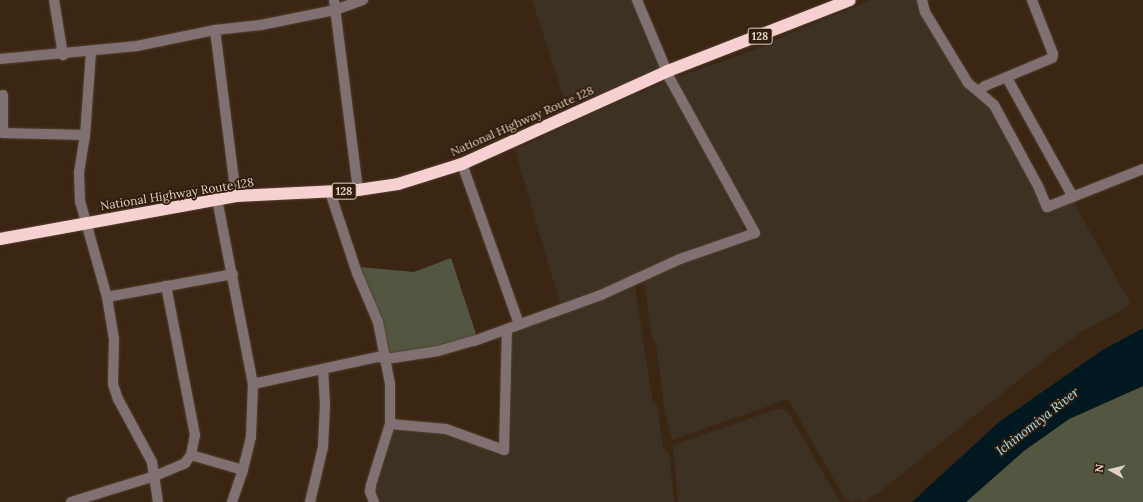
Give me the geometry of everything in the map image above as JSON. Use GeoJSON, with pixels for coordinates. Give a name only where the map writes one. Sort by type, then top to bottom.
{"type":"FeatureCollection","features":[{"type":"Feature","properties":{"kind":"highway","name":"National Highway Route 128"},"geometry":{"type":"LineString","coordinates":[[0,239],[236,196],[358,190],[398,184],[462,164],[668,71],[850,0]]}},
{"type":"Feature","properties":{"kind":"street"},"geometry":{"type":"LineString","coordinates":[[54,0],[63,55]]}},
{"type":"Feature","properties":{"kind":"street"},"geometry":{"type":"LineString","coordinates":[[0,59],[63,55],[137,46],[215,30],[261,25],[334,5],[363,0]]}},
{"type":"Feature","properties":{"kind":"street"},"geometry":{"type":"LineString","coordinates":[[253,384],[378,356],[386,359],[438,351],[507,329],[595,298],[680,259],[754,233],[670,79],[668,71],[637,0]]}},
{"type":"Feature","properties":{"kind":"street"},"geometry":{"type":"LineString","coordinates":[[922,0],[926,12],[968,84],[994,105],[1038,186],[1047,207],[1143,169]]}},
{"type":"Feature","properties":{"kind":"street"},"geometry":{"type":"LineString","coordinates":[[978,91],[985,86],[1048,60],[1053,54],[1032,0]]}},
{"type":"Feature","properties":{"kind":"street"},"geometry":{"type":"LineString","coordinates":[[334,5],[358,190]]}},
{"type":"Feature","properties":{"kind":"street"},"geometry":{"type":"LineString","coordinates":[[215,30],[236,196]]}},
{"type":"Feature","properties":{"kind":"street"},"geometry":{"type":"LineString","coordinates":[[91,52],[85,136],[79,172],[80,201],[83,217],[88,222],[107,297],[114,339],[113,384],[118,399],[152,462],[158,502]]}},
{"type":"Feature","properties":{"kind":"street"},"geometry":{"type":"LineString","coordinates":[[1007,78],[1073,197]]}},
{"type":"Feature","properties":{"kind":"street"},"geometry":{"type":"LineString","coordinates":[[3,95],[3,133],[85,136]]}},
{"type":"Feature","properties":{"kind":"street"},"geometry":{"type":"LineString","coordinates":[[462,164],[520,324]]}},
{"type":"Feature","properties":{"kind":"street"},"geometry":{"type":"LineString","coordinates":[[330,192],[357,273],[378,322],[386,359],[390,391],[390,424],[371,485],[370,492],[374,502]]}},
{"type":"Feature","properties":{"kind":"street"},"geometry":{"type":"LineString","coordinates":[[217,199],[233,274],[253,384],[251,437],[243,470],[232,502]]}},
{"type":"Feature","properties":{"kind":"street"},"geometry":{"type":"LineString","coordinates":[[107,297],[233,274]]}},
{"type":"Feature","properties":{"kind":"street"},"geometry":{"type":"LineString","coordinates":[[71,502],[154,476],[185,463],[191,455],[196,435],[166,286]]}},
{"type":"Feature","properties":{"kind":"street"},"geometry":{"type":"LineString","coordinates":[[390,424],[446,429],[504,450],[507,329]]}},
{"type":"Feature","properties":{"kind":"street"},"geometry":{"type":"LineString","coordinates":[[310,502],[323,447],[325,405],[323,369]]}},
{"type":"Feature","properties":{"kind":"street"},"geometry":{"type":"LineString","coordinates":[[191,455],[243,470]]}},
{"type":"Feature","properties":{"kind":"shaded area"},"geometry":{"type":"Polygon","coordinates":[[[532,0],[633,0],[661,67],[567,108],[532,0]]]}},
{"type":"Feature","properties":{"kind":"shaded area"},"geometry":{"type":"Polygon","coordinates":[[[871,0],[921,0],[974,92],[989,104],[1038,191],[1043,211],[1071,202],[1075,205],[1130,302],[1128,307],[1083,331],[1055,351],[881,491],[863,502],[860,499],[853,502],[845,499],[788,399],[672,440],[664,406],[656,344],[652,339],[644,282],[680,265],[761,234],[675,78],[773,43],[777,39],[871,0]]]}},
{"type":"Feature","properties":{"kind":"shaded area"},"geometry":{"type":"Polygon","coordinates":[[[663,83],[669,86],[744,223],[742,233],[561,307],[515,150],[598,111],[663,83]]]}},
{"type":"Feature","properties":{"kind":"shaded area"},"geometry":{"type":"Polygon","coordinates":[[[635,287],[653,404],[657,403],[663,448],[669,452],[674,502],[381,502],[376,490],[394,431],[442,432],[507,455],[509,338],[512,330],[635,287]]]}},
{"type":"Feature","properties":{"kind":"shaded area"},"geometry":{"type":"Polygon","coordinates":[[[780,408],[788,412],[840,502],[678,502],[673,445],[780,408]]]}},
{"type":"Feature","properties":{"kind":"green space"},"geometry":{"type":"Polygon","coordinates":[[[451,258],[477,337],[436,350],[390,355],[380,317],[359,267],[414,272],[451,258]]]}},
{"type":"Feature","properties":{"kind":"green space"},"geometry":{"type":"Polygon","coordinates":[[[1143,386],[1143,502],[966,502],[1024,450],[1069,419],[1143,386]]]}},
{"type":"Feature","properties":{"kind":"water","name":"Ichinomiya River"},"geometry":{"type":"Polygon","coordinates":[[[1143,328],[1143,386],[1069,419],[1024,451],[966,502],[912,502],[999,422],[1101,351],[1143,328]]]}}]}
